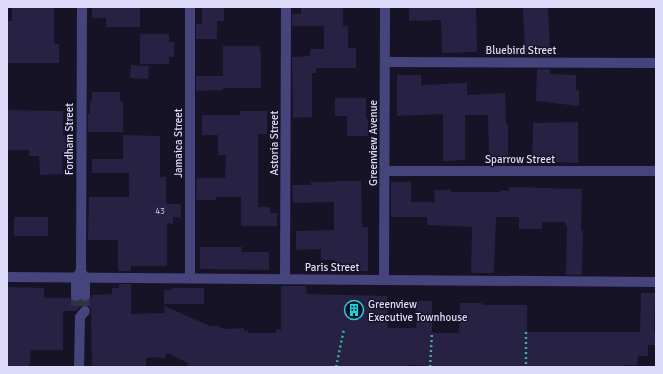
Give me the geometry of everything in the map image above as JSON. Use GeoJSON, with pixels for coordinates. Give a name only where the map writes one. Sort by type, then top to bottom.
{"type":"FeatureCollection","features":[{"type":"Feature","properties":{"kind":"street","name":"Fordham Street"},"geometry":{"type":"LineString","coordinates":[[80,296],[82,7]]}},
{"type":"Feature","properties":{"kind":"street","name":"Jamaica Street"},"geometry":{"type":"LineString","coordinates":[[190,7],[190,278]]}},
{"type":"Feature","properties":{"kind":"street","name":"Astoria Street"},"geometry":{"type":"LineString","coordinates":[[285,279],[286,7]]}},
{"type":"Feature","properties":{"kind":"street","name":"Greenview Avenue"},"geometry":{"type":"LineString","coordinates":[[384,280],[385,7]]}},
{"type":"Feature","properties":{"kind":"street","name":"Bluebird Street"},"geometry":{"type":"LineString","coordinates":[[385,62],[656,63]]}},
{"type":"Feature","properties":{"kind":"street","name":"Sparrow Street"},"geometry":{"type":"LineString","coordinates":[[385,171],[656,171]]}},
{"type":"Feature","properties":{"kind":"street","name":"Paris Street"},"geometry":{"type":"LineString","coordinates":[[7,278],[80,276],[656,282]]}},
{"type":"Feature","properties":{"kind":"street"},"geometry":{"type":"LineString","coordinates":[[79,367],[80,313]]}},
{"type":"Feature","properties":{"kind":"path"},"geometry":{"type":"LineString","coordinates":[[336,367],[344,329]]}},
{"type":"Feature","properties":{"kind":"path"},"geometry":{"type":"LineString","coordinates":[[430,367],[432,332]]}},
{"type":"Feature","properties":{"kind":"path"},"geometry":{"type":"LineString","coordinates":[[526,332],[526,367]]}},
{"type":"Feature","properties":{"kind":"building"},"geometry":{"type":"Polygon","coordinates":[[[12,7],[54,7],[54,44],[59,44],[59,63],[7,63],[7,21],[12,21],[12,7]]]}},
{"type":"Feature","properties":{"kind":"building"},"geometry":{"type":"Polygon","coordinates":[[[92,7],[140,7],[140,27],[106,27],[106,18],[92,18],[92,7]]]}},
{"type":"Feature","properties":{"kind":"building"},"geometry":{"type":"Polygon","coordinates":[[[202,7],[224,7],[224,21],[217,21],[217,39],[196,39],[196,24],[202,24],[202,7]]]}},
{"type":"Feature","properties":{"kind":"building"},"geometry":{"type":"Polygon","coordinates":[[[301,7],[343,8],[343,26],[348,26],[348,48],[356,48],[356,68],[316,68],[316,73],[312,73],[312,117],[293,118],[292,57],[310,56],[310,49],[324,49],[324,26],[292,26],[292,14],[301,14],[301,7]]]}},
{"type":"Feature","properties":{"kind":"building"},"geometry":{"type":"Polygon","coordinates":[[[409,7],[476,7],[477,52],[442,53],[441,20],[409,21],[409,7]]]}},
{"type":"Feature","properties":{"kind":"building"},"geometry":{"type":"Polygon","coordinates":[[[523,7],[548,7],[550,56],[525,55],[523,7]]]}},
{"type":"Feature","properties":{"kind":"building"},"geometry":{"type":"Polygon","coordinates":[[[140,34],[169,34],[169,42],[174,42],[174,57],[169,57],[169,64],[140,64],[140,34]]]}},
{"type":"Feature","properties":{"kind":"building"},"geometry":{"type":"Polygon","coordinates":[[[223,46],[260,46],[261,88],[223,88],[223,90],[196,91],[196,76],[223,76],[223,46]]]}},
{"type":"Feature","properties":{"kind":"building"},"geometry":{"type":"Polygon","coordinates":[[[131,65],[149,66],[148,79],[130,78],[131,65]]]}},
{"type":"Feature","properties":{"kind":"building"},"geometry":{"type":"Polygon","coordinates":[[[537,69],[550,69],[550,74],[576,75],[576,90],[579,90],[579,106],[536,101],[537,69]]]}},
{"type":"Feature","properties":{"kind":"building"},"geometry":{"type":"Polygon","coordinates":[[[397,75],[421,75],[421,85],[467,83],[467,95],[505,93],[506,124],[508,124],[508,158],[489,159],[488,115],[465,115],[465,160],[443,161],[443,114],[397,116],[397,75]]]}},
{"type":"Feature","properties":{"kind":"building"},"geometry":{"type":"Polygon","coordinates":[[[92,92],[120,92],[120,102],[123,102],[123,132],[88,132],[88,114],[90,114],[92,92]]]}},
{"type":"Feature","properties":{"kind":"building"},"geometry":{"type":"Polygon","coordinates":[[[335,98],[366,98],[368,136],[347,136],[347,116],[335,116],[335,98]]]}},
{"type":"Feature","properties":{"kind":"building"},"geometry":{"type":"Polygon","coordinates":[[[7,110],[63,111],[63,135],[68,135],[68,156],[62,156],[63,174],[40,175],[39,156],[29,156],[29,150],[7,150],[7,110]]]}},
{"type":"Feature","properties":{"kind":"building"},"geometry":{"type":"Polygon","coordinates":[[[240,111],[267,111],[267,134],[258,134],[258,207],[270,207],[270,213],[277,213],[277,226],[241,226],[241,197],[216,197],[216,200],[196,200],[197,178],[225,178],[226,155],[218,155],[218,135],[202,135],[202,115],[240,115],[240,111]]]}},
{"type":"Feature","properties":{"kind":"building"},"geometry":{"type":"Polygon","coordinates":[[[578,122],[578,163],[532,163],[533,123],[578,122]]]}},
{"type":"Feature","properties":{"kind":"building"},"geometry":{"type":"Polygon","coordinates":[[[123,135],[160,136],[160,177],[166,177],[166,204],[181,204],[181,218],[173,217],[173,224],[167,223],[167,266],[131,266],[131,271],[118,271],[118,240],[88,240],[89,197],[129,197],[129,173],[92,173],[92,159],[123,159],[123,135]]]}},
{"type":"Feature","properties":{"kind":"building"},"geometry":{"type":"Polygon","coordinates":[[[361,181],[362,227],[368,227],[368,271],[335,271],[335,260],[321,260],[321,249],[296,250],[296,231],[334,230],[334,202],[293,203],[292,185],[311,185],[311,182],[361,181]]]}},
{"type":"Feature","properties":{"kind":"building"},"geometry":{"type":"Polygon","coordinates":[[[391,182],[411,182],[411,202],[435,202],[434,190],[451,190],[451,192],[500,192],[500,190],[509,191],[509,187],[582,189],[582,275],[566,275],[567,225],[565,225],[565,222],[542,222],[542,229],[519,229],[519,217],[496,217],[494,273],[471,273],[472,227],[427,225],[427,217],[391,217],[391,182]]]}},
{"type":"Feature","properties":{"kind":"building"},"geometry":{"type":"Polygon","coordinates":[[[14,217],[48,217],[48,236],[14,236],[14,217]]]}},
{"type":"Feature","properties":{"kind":"building"},"geometry":{"type":"Polygon","coordinates":[[[200,247],[242,247],[242,252],[269,252],[269,270],[200,269],[200,247]]]}},
{"type":"Feature","properties":{"kind":"building"},"geometry":{"type":"Polygon","coordinates":[[[119,284],[131,284],[131,314],[165,313],[164,306],[210,326],[218,326],[224,329],[244,328],[244,331],[248,331],[248,333],[276,333],[276,330],[281,330],[281,286],[306,286],[307,294],[387,296],[388,328],[416,328],[417,301],[432,301],[432,333],[459,333],[460,303],[482,303],[482,305],[527,305],[527,332],[640,332],[641,293],[655,293],[654,332],[656,332],[656,345],[648,345],[648,356],[638,356],[637,365],[625,365],[625,367],[433,367],[408,365],[408,367],[187,367],[188,363],[167,353],[165,359],[159,357],[146,358],[146,366],[92,367],[91,309],[86,305],[80,307],[76,311],[63,311],[63,350],[31,350],[29,367],[7,367],[7,287],[44,288],[44,298],[70,298],[73,302],[80,300],[85,302],[90,300],[92,295],[112,294],[112,288],[119,288],[119,284]]]}},
{"type":"Feature","properties":{"kind":"building"},"geometry":{"type":"Polygon","coordinates":[[[172,288],[204,288],[204,304],[164,304],[164,290],[172,290],[172,288]]]}},
{"type":"Feature","properties":{"kind":"tunnel"},"geometry":{"type":"LineString","coordinates":[[76,296],[76,311]]}},
{"type":"Feature","properties":{"kind":"tunnel"},"geometry":{"type":"LineString","coordinates":[[85,296],[85,311]]}},
{"type":"Feature","properties":{"kind":"place","name":"Greenview Executive Townhouse"},"geometry":{"type":"Point","coordinates":[354,310]}}]}
